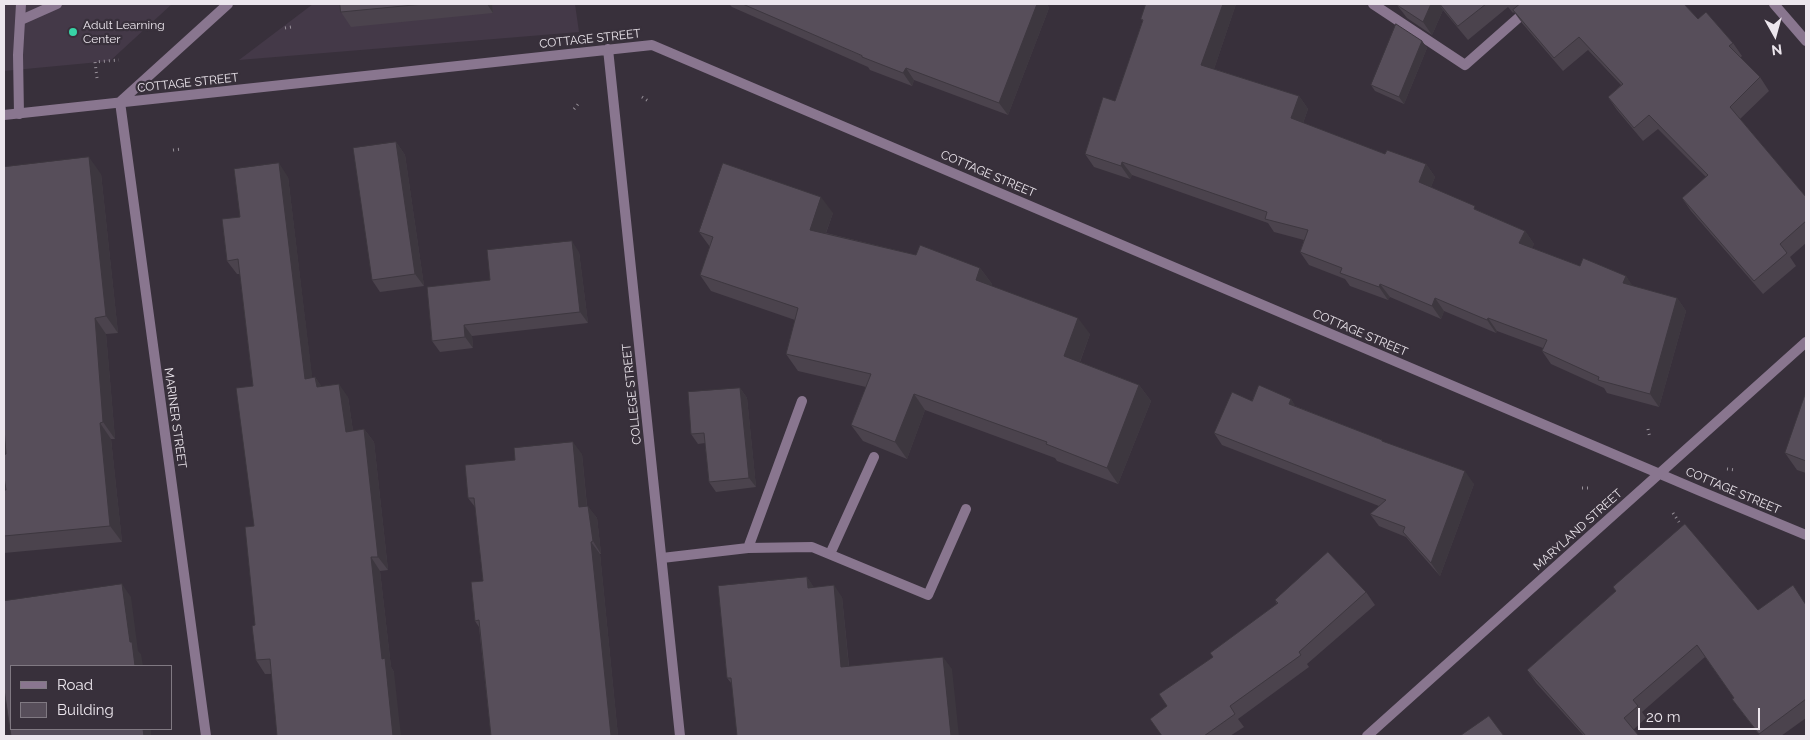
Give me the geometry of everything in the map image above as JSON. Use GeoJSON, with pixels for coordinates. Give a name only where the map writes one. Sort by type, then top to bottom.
{"type":"FeatureCollection","features":[{"type":"Feature","properties":{"kind":"street"},"geometry":{"type":"LineString","coordinates":[[19,114],[18,55],[22,4]]}},
{"type":"Feature","properties":{"kind":"street"},"geometry":{"type":"LineString","coordinates":[[21,20],[57,4]]}},
{"type":"Feature","properties":{"kind":"street"},"geometry":{"type":"LineString","coordinates":[[120,102],[228,4]]}},
{"type":"Feature","properties":{"kind":"street"},"geometry":{"type":"LineString","coordinates":[[1373,4],[1465,65],[1534,4]]}},
{"type":"Feature","properties":{"kind":"street"},"geometry":{"type":"LineString","coordinates":[[1774,4],[1806,41]]}},
{"type":"Feature","properties":{"kind":"street","name":"COTTAGE STREET"},"geometry":{"type":"LineString","coordinates":[[4,115],[652,45],[1806,535]]}},
{"type":"Feature","properties":{"kind":"street","name":"COLLEGE STREET"},"geometry":{"type":"LineString","coordinates":[[608,50],[680,736]]}},
{"type":"Feature","properties":{"kind":"street","name":"MARINER STREET"},"geometry":{"type":"LineString","coordinates":[[120,102],[206,736]]}},
{"type":"Feature","properties":{"kind":"street","name":"MARYLAND STREET"},"geometry":{"type":"LineString","coordinates":[[1367,736],[1806,342]]}},
{"type":"Feature","properties":{"kind":"street"},"geometry":{"type":"LineString","coordinates":[[748,548],[802,401]]}},
{"type":"Feature","properties":{"kind":"street"},"geometry":{"type":"LineString","coordinates":[[830,554],[874,457]]}},
{"type":"Feature","properties":{"kind":"street"},"geometry":{"type":"LineString","coordinates":[[662,558],[748,548],[812,547],[928,595],[966,509]]}},
{"type":"Feature","properties":{"kind":"path"},"geometry":{"type":"LineString","coordinates":[[285,28],[291,27]]}},
{"type":"Feature","properties":{"kind":"path"},"geometry":{"type":"LineString","coordinates":[[97,78],[95,62],[119,60]]}},
{"type":"Feature","properties":{"kind":"path"},"geometry":{"type":"LineString","coordinates":[[642,98],[650,102]]}},
{"type":"Feature","properties":{"kind":"path"},"geometry":{"type":"LineString","coordinates":[[574,109],[579,102]]}},
{"type":"Feature","properties":{"kind":"path"},"geometry":{"type":"LineString","coordinates":[[173,150],[182,149]]}},
{"type":"Feature","properties":{"kind":"path"},"geometry":{"type":"LineString","coordinates":[[1648,429],[1650,438]]}},
{"type":"Feature","properties":{"kind":"path"},"geometry":{"type":"LineString","coordinates":[[1727,469],[1736,470]]}},
{"type":"Feature","properties":{"kind":"path"},"geometry":{"type":"LineString","coordinates":[[1582,488],[1590,488]]}},
{"type":"Feature","properties":{"kind":"path"},"geometry":{"type":"LineString","coordinates":[[1673,513],[1679,522]]}},
{"type":"Feature","properties":{"kind":"shaded area","name":"Adult Learning Center"},"geometry":{"type":"Polygon","coordinates":[[[4,4],[172,4],[110,61],[4,71],[4,4]]]}},
{"type":"Feature","properties":{"kind":"shaded area"},"geometry":{"type":"Polygon","coordinates":[[[313,4],[575,4],[579,32],[239,60],[313,4]]]}},
{"type":"Feature","properties":{"kind":"building"},"geometry":{"type":"Polygon","coordinates":[[[340,4],[424,4],[341,12],[340,4]]]}},
{"type":"Feature","properties":{"kind":"building"},"geometry":{"type":"Polygon","coordinates":[[[743,4],[1037,4],[999,103],[906,68],[903,73],[862,57],[743,4]]]}},
{"type":"Feature","properties":{"kind":"building"},"geometry":{"type":"Polygon","coordinates":[[[1146,4],[1223,4],[1201,65],[1299,96],[1291,118],[1385,154],[1387,150],[1426,164],[1419,182],[1475,206],[1474,209],[1525,231],[1519,243],[1580,266],[1583,258],[1626,276],[1623,283],[1677,298],[1650,394],[1598,380],[1599,377],[1542,351],[1547,340],[1488,318],[1487,320],[1435,298],[1432,306],[1380,284],[1379,287],[1340,273],[1342,268],[1300,252],[1308,230],[1265,219],[1267,212],[1122,162],[1121,166],[1085,154],[1103,97],[1115,101],[1143,20],[1141,19],[1146,4]]]}},
{"type":"Feature","properties":{"kind":"building"},"geometry":{"type":"Polygon","coordinates":[[[1398,4],[1431,4],[1423,22],[1398,4]]]}},
{"type":"Feature","properties":{"kind":"building"},"geometry":{"type":"Polygon","coordinates":[[[1440,4],[1486,4],[1458,26],[1440,4]]]}},
{"type":"Feature","properties":{"kind":"building"},"geometry":{"type":"Polygon","coordinates":[[[1520,4],[1684,4],[1698,19],[1706,12],[1733,43],[1729,46],[1760,77],[1730,107],[1806,197],[1806,221],[1780,244],[1787,253],[1754,281],[1682,198],[1708,175],[1649,115],[1634,128],[1608,97],[1623,84],[1579,37],[1554,58],[1513,10],[1520,4]]]}},
{"type":"Feature","properties":{"kind":"building"},"geometry":{"type":"Polygon","coordinates":[[[1396,24],[1422,41],[1399,97],[1371,85],[1396,24]]]}},
{"type":"Feature","properties":{"kind":"building"},"geometry":{"type":"Polygon","coordinates":[[[396,142],[415,274],[372,280],[353,148],[396,142]]]}},
{"type":"Feature","properties":{"kind":"building"},"geometry":{"type":"Polygon","coordinates":[[[89,157],[106,316],[95,318],[103,422],[100,423],[110,526],[4,536],[4,490],[6,490],[4,455],[6,454],[4,428],[4,167],[89,157]]]}},
{"type":"Feature","properties":{"kind":"building"},"geometry":{"type":"Polygon","coordinates":[[[279,163],[305,379],[315,377],[317,387],[339,384],[346,432],[364,429],[378,557],[371,557],[382,659],[385,658],[393,736],[277,736],[270,659],[256,660],[252,626],[255,625],[245,527],[254,526],[236,388],[253,386],[238,259],[227,261],[222,219],[240,217],[234,169],[279,163]]]}},
{"type":"Feature","properties":{"kind":"building"},"geometry":{"type":"Polygon","coordinates":[[[723,163],[821,197],[810,230],[916,255],[920,245],[980,268],[976,280],[1078,318],[1064,356],[1139,385],[1107,468],[1046,444],[1047,442],[914,394],[895,442],[851,425],[871,374],[786,354],[798,308],[700,275],[713,237],[699,232],[723,163]]]}},
{"type":"Feature","properties":{"kind":"building"},"geometry":{"type":"Polygon","coordinates":[[[572,241],[580,312],[464,325],[465,337],[432,341],[427,287],[490,280],[487,250],[572,241]]]}},
{"type":"Feature","properties":{"kind":"building"},"geometry":{"type":"Polygon","coordinates":[[[1259,385],[1291,399],[1289,404],[1465,471],[1431,563],[1403,532],[1405,527],[1370,514],[1386,500],[1214,433],[1232,392],[1252,401],[1259,385]]]}},
{"type":"Feature","properties":{"kind":"building"},"geometry":{"type":"Polygon","coordinates":[[[740,388],[749,478],[709,482],[704,433],[691,434],[688,392],[740,388]]]}},
{"type":"Feature","properties":{"kind":"building"},"geometry":{"type":"Polygon","coordinates":[[[1806,392],[1806,461],[1785,453],[1806,392]]]}},
{"type":"Feature","properties":{"kind":"building"},"geometry":{"type":"Polygon","coordinates":[[[573,442],[579,507],[588,506],[593,541],[591,542],[611,736],[491,736],[479,620],[475,621],[471,582],[483,581],[474,498],[468,498],[465,465],[515,460],[514,448],[573,442]]]}},
{"type":"Feature","properties":{"kind":"building"},"geometry":{"type":"Polygon","coordinates":[[[1685,524],[1758,610],[1793,585],[1806,605],[1806,699],[1759,734],[1732,699],[1734,698],[1697,645],[1633,700],[1638,706],[1624,718],[1639,736],[1586,736],[1527,670],[1616,591],[1613,587],[1685,524]]]}},
{"type":"Feature","properties":{"kind":"building"},"geometry":{"type":"Polygon","coordinates":[[[1328,552],[1366,592],[1299,652],[1301,655],[1230,706],[1235,714],[1204,736],[1162,736],[1150,719],[1167,706],[1159,694],[1213,657],[1210,653],[1278,603],[1275,600],[1328,552]]]}},
{"type":"Feature","properties":{"kind":"building"},"geometry":{"type":"Polygon","coordinates":[[[807,577],[808,588],[834,585],[841,667],[943,657],[951,736],[737,736],[731,678],[727,678],[718,586],[807,577]]]}},
{"type":"Feature","properties":{"kind":"building"},"geometry":{"type":"Polygon","coordinates":[[[122,584],[135,665],[10,665],[10,729],[4,689],[4,601],[122,584]]]}},
{"type":"Feature","properties":{"kind":"building"},"geometry":{"type":"Polygon","coordinates":[[[1489,716],[1504,736],[1460,736],[1489,716]]]}},
{"type":"Feature","properties":{"kind":"building"},"geometry":{"type":"Polygon","coordinates":[[[10,730],[143,730],[144,736],[11,736],[10,730]]]}},
{"type":"Feature","properties":{"kind":"place","name":"Adult Learning Center"},"geometry":{"type":"Point","coordinates":[73,32]}}]}
